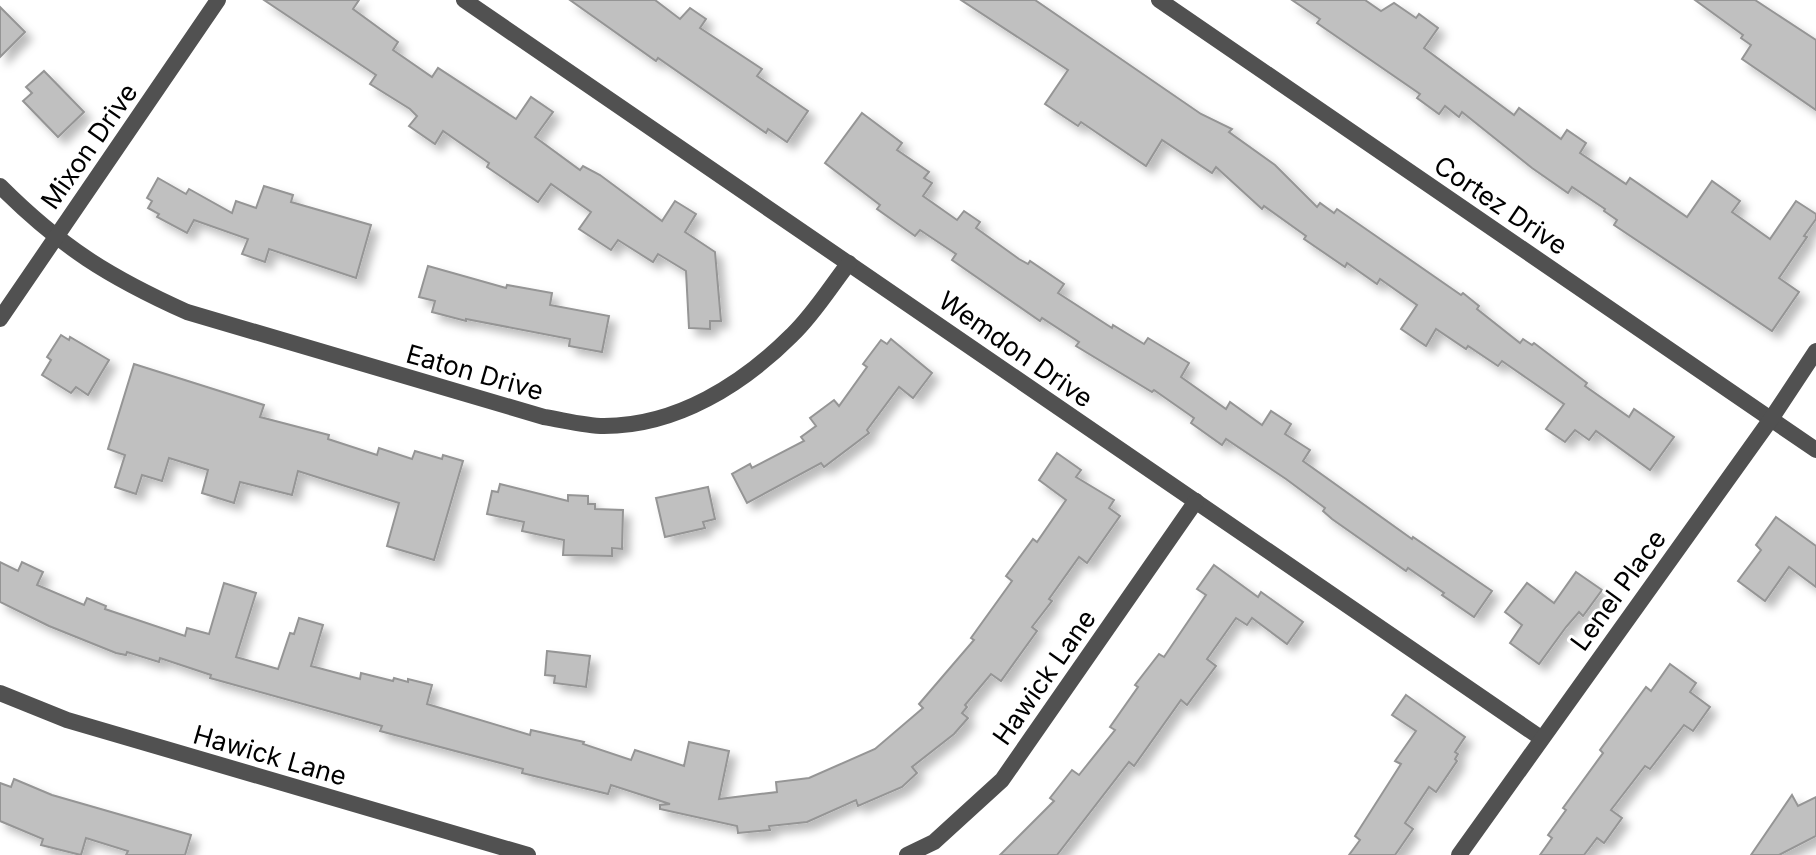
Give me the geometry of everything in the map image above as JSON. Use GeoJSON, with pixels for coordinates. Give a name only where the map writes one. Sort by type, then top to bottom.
{"type":"FeatureCollection","features":[{"type":"Feature","properties":{"kind":"street","name":"Mixon Drive"},"geometry":{"type":"LineString","coordinates":[[0,319],[218,0]]}},
{"type":"Feature","properties":{"kind":"street","name":"Wemdon Drive"},"geometry":{"type":"LineString","coordinates":[[464,0],[1541,738]]}},
{"type":"Feature","properties":{"kind":"street","name":"Cortez Drive"},"geometry":{"type":"LineString","coordinates":[[1159,0],[1816,450]]}},
{"type":"Feature","properties":{"kind":"street","name":"Eaton Drive"},"geometry":{"type":"LineString","coordinates":[[0,186],[76,254],[132,287],[201,316],[544,417],[604,426],[646,421],[687,409],[741,379],[794,333],[849,263]]}},
{"type":"Feature","properties":{"kind":"street","name":"Lenel Place"},"geometry":{"type":"LineString","coordinates":[[1459,855],[1771,419],[1816,351]]}},
{"type":"Feature","properties":{"kind":"street","name":"Hawick Lane"},"geometry":{"type":"LineString","coordinates":[[907,855],[934,842],[1002,780],[1196,501]]}},
{"type":"Feature","properties":{"kind":"street","name":"Hawick Lane"},"geometry":{"type":"LineString","coordinates":[[0,693],[67,720],[528,855]]}},
{"type":"Feature","properties":{"kind":"building"},"geometry":{"type":"Polygon","coordinates":[[[264,0],[359,0],[353,9],[398,42],[393,50],[432,77],[438,68],[516,119],[531,97],[553,112],[535,137],[580,170],[583,166],[600,175],[662,221],[675,201],[696,214],[685,232],[715,252],[721,321],[710,321],[710,329],[689,328],[686,271],[658,254],[653,262],[618,240],[611,250],[579,229],[591,212],[551,184],[538,202],[487,167],[489,163],[443,131],[435,144],[409,126],[417,116],[410,109],[370,84],[376,75],[264,0]]]}},
{"type":"Feature","properties":{"kind":"building"},"geometry":{"type":"Polygon","coordinates":[[[570,0],[655,0],[680,19],[690,8],[706,19],[700,28],[762,69],[757,76],[808,111],[787,142],[768,129],[766,133],[570,0]]]}},
{"type":"Feature","properties":{"kind":"building"},"geometry":{"type":"Polygon","coordinates":[[[961,0],[1035,0],[1201,114],[1232,129],[1229,132],[1275,165],[1317,207],[1320,203],[1334,213],[1337,209],[1461,295],[1463,293],[1479,306],[1477,309],[1520,343],[1523,339],[1532,345],[1534,343],[1587,383],[1585,386],[1629,417],[1634,409],[1674,437],[1650,470],[1596,431],[1589,440],[1575,430],[1565,442],[1546,429],[1564,404],[1502,361],[1498,366],[1436,329],[1426,346],[1401,329],[1417,305],[1380,279],[1377,284],[1304,239],[1306,236],[1264,206],[1262,209],[1216,167],[1212,173],[1162,140],[1146,166],[1081,122],[1078,126],[1045,104],[1068,70],[961,0]]]}},
{"type":"Feature","properties":{"kind":"building"},"geometry":{"type":"Polygon","coordinates":[[[1292,0],[1365,0],[1381,11],[1394,3],[1416,18],[1419,14],[1438,28],[1424,48],[1514,115],[1519,108],[1561,139],[1567,130],[1586,143],[1580,153],[1626,184],[1630,178],[1687,217],[1712,181],[1740,201],[1732,212],[1770,239],[1796,201],[1816,214],[1804,236],[1807,237],[1779,278],[1799,292],[1772,331],[1614,225],[1617,220],[1605,209],[1572,187],[1568,193],[1532,168],[1462,112],[1459,117],[1445,106],[1439,114],[1417,98],[1420,94],[1317,23],[1320,19],[1292,0]]]}},
{"type":"Feature","properties":{"kind":"building"},"geometry":{"type":"Polygon","coordinates":[[[1695,0],[1755,0],[1816,40],[1816,110],[1742,59],[1751,45],[1741,38],[1743,35],[1695,0]]]}},
{"type":"Feature","properties":{"kind":"building"},"geometry":{"type":"Polygon","coordinates":[[[0,7],[25,32],[0,57],[0,7]]]}},
{"type":"Feature","properties":{"kind":"building"},"geometry":{"type":"Polygon","coordinates":[[[44,71],[84,112],[58,137],[23,101],[32,93],[26,87],[44,71]]]}},
{"type":"Feature","properties":{"kind":"building"},"geometry":{"type":"Polygon","coordinates":[[[862,113],[902,143],[897,150],[929,172],[924,178],[932,183],[923,196],[957,220],[964,211],[980,222],[976,228],[1019,259],[1028,264],[1030,261],[1064,284],[1058,293],[1112,328],[1113,325],[1144,344],[1148,338],[1189,363],[1181,377],[1226,409],[1230,402],[1262,425],[1271,411],[1291,424],[1285,434],[1310,450],[1303,461],[1412,539],[1492,591],[1474,617],[1408,568],[1406,571],[1332,519],[1323,511],[1325,508],[1286,479],[1226,439],[1222,445],[1191,423],[1194,418],[1154,390],[1152,392],[1076,346],[1079,342],[1042,318],[1040,321],[952,260],[956,254],[920,230],[915,236],[877,209],[880,205],[825,163],[862,113]]]}},
{"type":"Feature","properties":{"kind":"building"},"geometry":{"type":"Polygon","coordinates":[[[158,178],[186,194],[189,189],[232,213],[236,201],[256,208],[264,186],[293,195],[291,202],[371,225],[356,278],[269,249],[265,262],[242,254],[248,239],[194,220],[187,233],[157,217],[159,214],[148,208],[152,201],[147,198],[158,178]]]}},
{"type":"Feature","properties":{"kind":"building"},"geometry":{"type":"Polygon","coordinates":[[[428,266],[506,288],[507,285],[552,293],[550,305],[609,316],[602,352],[569,346],[570,339],[432,312],[435,301],[419,297],[428,266]]]}},
{"type":"Feature","properties":{"kind":"building"},"geometry":{"type":"Polygon","coordinates":[[[61,335],[109,360],[88,395],[76,387],[71,393],[42,375],[51,360],[47,357],[61,335]]]}},
{"type":"Feature","properties":{"kind":"building"},"geometry":{"type":"Polygon","coordinates":[[[891,339],[932,373],[913,398],[899,387],[867,430],[869,433],[824,467],[821,463],[747,503],[732,474],[750,464],[752,468],[804,441],[801,437],[816,426],[810,418],[834,400],[839,406],[867,367],[863,364],[881,340],[887,344],[891,339]]]}},
{"type":"Feature","properties":{"kind":"building"},"geometry":{"type":"Polygon","coordinates":[[[134,364],[264,405],[260,417],[329,435],[328,439],[377,455],[379,448],[412,459],[415,451],[463,461],[434,560],[387,546],[399,503],[298,471],[292,495],[240,482],[234,503],[202,493],[208,470],[169,458],[162,481],[142,475],[136,494],[115,487],[125,455],[108,449],[134,364]]]}},
{"type":"Feature","properties":{"kind":"building"},"geometry":{"type":"Polygon","coordinates":[[[1057,453],[1081,470],[1076,477],[1114,500],[1109,508],[1120,516],[1087,563],[1079,557],[1032,627],[1037,631],[1001,681],[991,674],[965,705],[967,707],[962,713],[968,718],[954,734],[912,767],[917,773],[902,787],[858,806],[856,800],[807,822],[769,826],[770,830],[738,833],[737,826],[660,809],[660,805],[670,804],[611,785],[608,794],[522,773],[523,769],[380,731],[382,726],[210,678],[211,675],[160,658],[159,662],[127,652],[126,655],[116,653],[0,602],[0,562],[18,571],[22,562],[43,572],[37,585],[84,605],[87,598],[106,606],[105,609],[185,636],[187,628],[209,634],[224,583],[256,593],[236,657],[278,669],[290,633],[294,634],[299,618],[323,625],[311,666],[360,679],[361,673],[393,681],[394,678],[408,682],[408,679],[432,685],[427,704],[530,735],[531,730],[584,742],[631,760],[635,750],[684,766],[689,742],[729,751],[719,799],[777,792],[776,782],[809,778],[875,749],[923,708],[919,704],[974,640],[971,638],[1012,581],[1006,576],[1033,539],[1037,542],[1066,500],[1039,480],[1057,453]]]}},
{"type":"Feature","properties":{"kind":"building"},"geometry":{"type":"Polygon","coordinates":[[[500,484],[568,501],[568,495],[588,496],[588,504],[595,504],[595,509],[623,510],[622,549],[612,548],[612,556],[563,555],[564,540],[522,531],[524,522],[487,514],[492,491],[498,492],[500,484]]]}},
{"type":"Feature","properties":{"kind":"building"},"geometry":{"type":"Polygon","coordinates":[[[708,487],[715,519],[703,522],[705,528],[665,537],[656,498],[708,487]]]}},
{"type":"Feature","properties":{"kind":"building"},"geometry":{"type":"Polygon","coordinates":[[[1776,517],[1816,546],[1816,587],[1789,567],[1765,601],[1738,581],[1761,550],[1756,545],[1776,517]]]}},
{"type":"Feature","properties":{"kind":"building"},"geometry":{"type":"Polygon","coordinates":[[[1214,565],[1258,597],[1261,592],[1303,622],[1287,644],[1252,618],[1247,625],[1236,618],[1207,659],[1216,666],[1187,705],[1181,700],[1134,766],[1129,762],[1057,855],[1000,855],[1054,801],[1050,798],[1072,770],[1079,775],[1115,730],[1110,727],[1138,687],[1135,685],[1159,654],[1164,657],[1206,595],[1197,589],[1214,565]]]}},
{"type":"Feature","properties":{"kind":"building"},"geometry":{"type":"Polygon","coordinates":[[[1576,572],[1602,590],[1583,616],[1579,612],[1566,627],[1539,664],[1510,643],[1522,625],[1505,612],[1527,583],[1554,603],[1576,572]]]}},
{"type":"Feature","properties":{"kind":"building"},"geometry":{"type":"Polygon","coordinates":[[[547,651],[590,656],[586,687],[554,683],[555,676],[545,675],[547,651]]]}},
{"type":"Feature","properties":{"kind":"building"},"geometry":{"type":"Polygon","coordinates":[[[1670,664],[1696,683],[1690,692],[1710,707],[1693,731],[1684,725],[1650,769],[1645,766],[1611,810],[1622,818],[1604,843],[1597,838],[1584,855],[1540,855],[1552,838],[1548,835],[1566,810],[1563,808],[1603,753],[1600,750],[1646,687],[1651,691],[1670,664]]]}},
{"type":"Feature","properties":{"kind":"building"},"geometry":{"type":"Polygon","coordinates":[[[1406,695],[1465,737],[1455,752],[1458,754],[1457,761],[1436,792],[1429,787],[1405,823],[1413,829],[1395,855],[1349,855],[1360,840],[1355,836],[1401,764],[1395,761],[1416,731],[1392,715],[1406,695]]]}},
{"type":"Feature","properties":{"kind":"building"},"geometry":{"type":"Polygon","coordinates":[[[14,779],[52,795],[191,835],[185,855],[126,855],[128,851],[86,838],[81,855],[41,845],[43,839],[0,821],[0,783],[11,787],[14,779]]]}},
{"type":"Feature","properties":{"kind":"building"},"geometry":{"type":"Polygon","coordinates":[[[1792,795],[1798,806],[1816,797],[1816,836],[1779,855],[1751,855],[1792,795]]]}}]}
